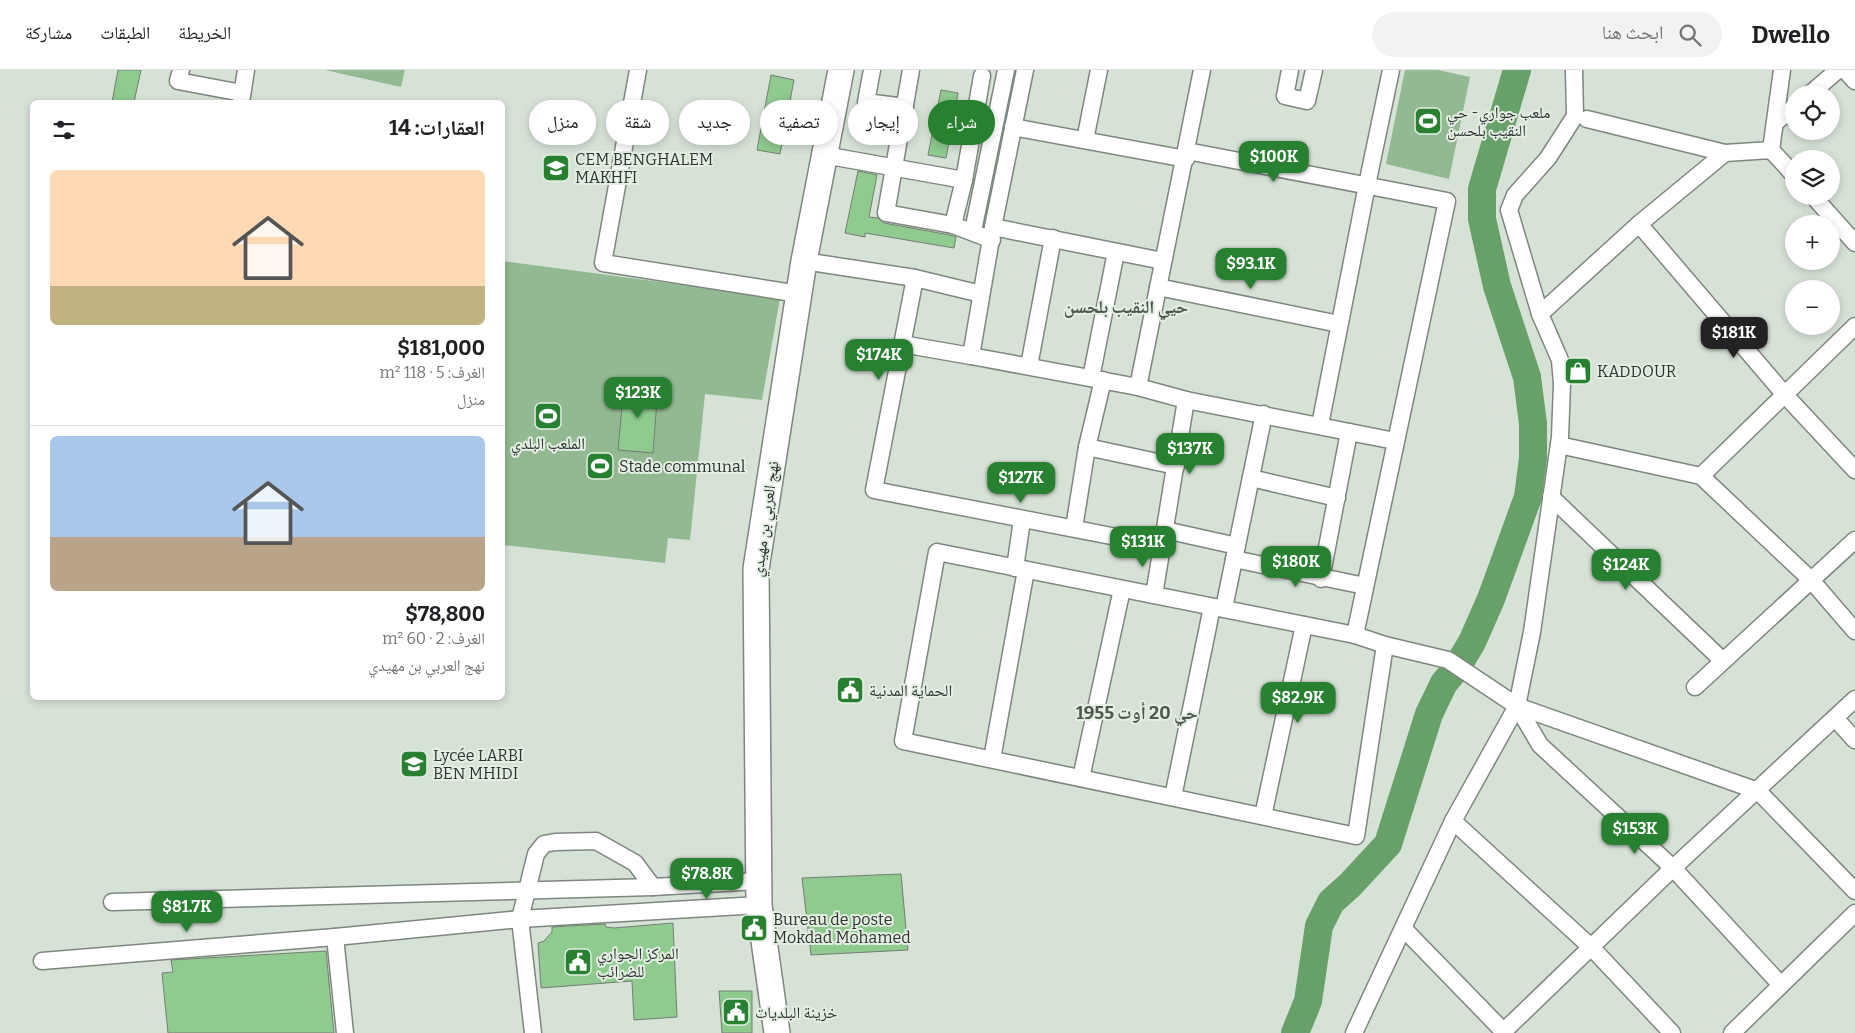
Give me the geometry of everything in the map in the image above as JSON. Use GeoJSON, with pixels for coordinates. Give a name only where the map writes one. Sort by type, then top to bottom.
{"type":"FeatureCollection","features":[{"type":"Feature","properties":{"kind":"main road","name":"نهج العربي بن مهيدي"},"geometry":{"type":"LineString","coordinates":[[777,1033],[759,893],[756,569],[798,294],[841,70]]}},
{"type":"Feature","properties":{"kind":"street"},"geometry":{"type":"LineString","coordinates":[[180,70],[178,81],[241,98],[246,70]]}},
{"type":"Feature","properties":{"kind":"street"},"geometry":{"type":"LineString","coordinates":[[638,70],[603,263],[798,294]]}},
{"type":"Feature","properties":{"kind":"street"},"geometry":{"type":"LineString","coordinates":[[866,100],[872,70]]}},
{"type":"Feature","properties":{"kind":"street"},"geometry":{"type":"LineString","coordinates":[[906,100],[911,70]]}},
{"type":"Feature","properties":{"kind":"street"},"geometry":{"type":"LineString","coordinates":[[973,231],[1006,70]]}},
{"type":"Feature","properties":{"kind":"street"},"geometry":{"type":"LineString","coordinates":[[971,356],[981,294],[1025,70]]}},
{"type":"Feature","properties":{"kind":"street"},"geometry":{"type":"LineString","coordinates":[[1085,140],[1099,70]]}},
{"type":"Feature","properties":{"kind":"street"},"geometry":{"type":"LineString","coordinates":[[1138,387],[1202,70]]}},
{"type":"Feature","properties":{"kind":"street"},"geometry":{"type":"LineString","coordinates":[[1290,70],[1285,96],[1307,101],[1314,70]]}},
{"type":"Feature","properties":{"kind":"street"},"geometry":{"type":"LineString","coordinates":[[1320,425],[1367,185],[1392,70]]}},
{"type":"Feature","properties":{"kind":"street"},"geometry":{"type":"LineString","coordinates":[[1354,1033],[1453,821],[1517,706],[1532,632],[1559,445],[1562,384],[1560,360],[1540,314],[1509,210],[1515,195],[1548,158],[1575,116],[1574,70]]}},
{"type":"Feature","properties":{"kind":"street"},"geometry":{"type":"LineString","coordinates":[[1771,150],[1782,70]]}},
{"type":"Feature","properties":{"kind":"street"},"geometry":{"type":"LineString","coordinates":[[1820,85],[1838,70]]}},
{"type":"Feature","properties":{"kind":"street"},"geometry":{"type":"LineString","coordinates":[[1845,70],[1855,81]]}},
{"type":"Feature","properties":{"kind":"street"},"geometry":{"type":"LineString","coordinates":[[953,225],[964,180],[982,76]]}},
{"type":"Feature","properties":{"kind":"street"},"geometry":{"type":"LineString","coordinates":[[1775,123],[1785,115]]}},
{"type":"Feature","properties":{"kind":"street"},"geometry":{"type":"LineString","coordinates":[[1587,119],[1725,153],[1771,150]]}},
{"type":"Feature","properties":{"kind":"street"},"geometry":{"type":"LineString","coordinates":[[1013,127],[1367,185],[1447,201],[1355,635]]}},
{"type":"Feature","properties":{"kind":"street"},"geometry":{"type":"LineString","coordinates":[[898,145],[886,213],[953,225],[973,231],[1053,238],[1163,261]]}},
{"type":"Feature","properties":{"kind":"street"},"geometry":{"type":"LineString","coordinates":[[1771,150],[1785,165]]}},
{"type":"Feature","properties":{"kind":"street"},"geometry":{"type":"LineString","coordinates":[[1540,314],[1638,224],[1725,153]]}},
{"type":"Feature","properties":{"kind":"street"},"geometry":{"type":"LineString","coordinates":[[824,155],[964,180]]}},
{"type":"Feature","properties":{"kind":"street"},"geometry":{"type":"LineString","coordinates":[[1820,205],[1855,243]]}},
{"type":"Feature","properties":{"kind":"street"},"geometry":{"type":"LineString","coordinates":[[1638,224],[1785,395],[1855,470]]}},
{"type":"Feature","properties":{"kind":"street"},"geometry":{"type":"LineString","coordinates":[[1029,366],[1053,238]]}},
{"type":"Feature","properties":{"kind":"street"},"geometry":{"type":"LineString","coordinates":[[1074,528],[1116,252]]}},
{"type":"Feature","properties":{"kind":"street"},"geometry":{"type":"LineString","coordinates":[[804,260],[915,278],[981,294]]}},
{"type":"Feature","properties":{"kind":"street"},"geometry":{"type":"LineString","coordinates":[[915,278],[874,490],[1022,520],[1164,538],[1236,552],[1322,578],[1365,586]]}},
{"type":"Feature","properties":{"kind":"street"},"geometry":{"type":"LineString","coordinates":[[1158,287],[1339,324]]}},
{"type":"Feature","properties":{"kind":"street"},"geometry":{"type":"LineString","coordinates":[[1701,476],[1855,326]]}},
{"type":"Feature","properties":{"kind":"street"},"geometry":{"type":"LineString","coordinates":[[902,344],[1138,387],[1186,400],[1395,441]]}},
{"type":"Feature","properties":{"kind":"street"},"geometry":{"type":"LineString","coordinates":[[1154,595],[1186,400]]}},
{"type":"Feature","properties":{"kind":"street"},"geometry":{"type":"LineString","coordinates":[[1173,797],[1218,607],[1236,552],[1264,414]]}},
{"type":"Feature","properties":{"kind":"street"},"geometry":{"type":"LineString","coordinates":[[1322,578],[1349,432]]}},
{"type":"Feature","properties":{"kind":"street"},"geometry":{"type":"LineString","coordinates":[[1559,445],[1701,476],[1811,580],[1855,631]]}},
{"type":"Feature","properties":{"kind":"street"},"geometry":{"type":"LineString","coordinates":[[1087,447],[1176,466]]}},
{"type":"Feature","properties":{"kind":"street"},"geometry":{"type":"LineString","coordinates":[[1251,478],[1337,498]]}},
{"type":"Feature","properties":{"kind":"street"},"geometry":{"type":"LineString","coordinates":[[1551,497],[1723,661]]}},
{"type":"Feature","properties":{"kind":"street"},"geometry":{"type":"LineString","coordinates":[[992,759],[1021,569],[1022,520]]}},
{"type":"Feature","properties":{"kind":"street"},"geometry":{"type":"LineString","coordinates":[[1695,687],[1855,540]]}},
{"type":"Feature","properties":{"kind":"street"},"geometry":{"type":"LineString","coordinates":[[1385,644],[1356,836],[903,741],[937,552],[1355,635],[1448,660],[1517,706],[1758,791],[1855,891]]}},
{"type":"Feature","properties":{"kind":"street"},"geometry":{"type":"LineString","coordinates":[[1081,778],[1122,589]]}},
{"type":"Feature","properties":{"kind":"street"},"geometry":{"type":"LineString","coordinates":[[1263,816],[1304,625]]}},
{"type":"Feature","properties":{"kind":"street"},"geometry":{"type":"LineString","coordinates":[[1403,928],[1503,1032],[1673,868],[1855,699]]}},
{"type":"Feature","properties":{"kind":"street"},"geometry":{"type":"LineString","coordinates":[[1517,706],[1540,745],[1673,868],[1781,985]]}},
{"type":"Feature","properties":{"kind":"street"},"geometry":{"type":"LineString","coordinates":[[1835,718],[1855,740]]}},
{"type":"Feature","properties":{"kind":"street"},"geometry":{"type":"LineString","coordinates":[[1453,821],[1592,948],[1672,1033]]}},
{"type":"Feature","properties":{"kind":"street"},"geometry":{"type":"LineString","coordinates":[[532,1033],[520,919],[536,854],[544,844],[596,841],[635,863],[653,887]]}},
{"type":"Feature","properties":{"kind":"street"},"geometry":{"type":"LineString","coordinates":[[112,902],[653,887],[759,893]]}},
{"type":"Feature","properties":{"kind":"street"},"geometry":{"type":"LineString","coordinates":[[42,960],[520,919],[759,893]]}},
{"type":"Feature","properties":{"kind":"street"},"geometry":{"type":"LineString","coordinates":[[1732,1033],[1855,912]]}},
{"type":"Feature","properties":{"kind":"street"},"geometry":{"type":"LineString","coordinates":[[335,936],[345,1033]]}},
{"type":"Feature","properties":{"kind":"green space"},"geometry":{"type":"Polygon","coordinates":[[[325,70],[405,70],[401,87],[325,70]]]}},
{"type":"Feature","properties":{"kind":"green space","name":"ملعب جواري- حي النقيب بلحسن"},"geometry":{"type":"Polygon","coordinates":[[[1405,70],[1438,70],[1470,77],[1449,179],[1386,164],[1405,70]]]}},
{"type":"Feature","properties":{"kind":"green space","name":"Stade communal"},"geometry":{"type":"Polygon","coordinates":[[[505,261],[780,298],[762,400],[705,394],[690,540],[668,538],[665,563],[505,545],[505,261]]]}},
{"type":"Feature","properties":{"kind":"building"},"geometry":{"type":"Polygon","coordinates":[[[118,70],[141,70],[134,100],[112,100],[118,70]]]}},
{"type":"Feature","properties":{"kind":"building"},"geometry":{"type":"Polygon","coordinates":[[[771,75],[794,80],[790,100],[766,100],[771,75]]]}},
{"type":"Feature","properties":{"kind":"building"},"geometry":{"type":"Polygon","coordinates":[[[941,90],[958,93],[957,100],[939,100],[941,90]]]}},
{"type":"Feature","properties":{"kind":"building"},"geometry":{"type":"Polygon","coordinates":[[[760,134],[760,145],[782,145],[780,154],[757,150],[760,134]]]}},
{"type":"Feature","properties":{"kind":"building"},"geometry":{"type":"Polygon","coordinates":[[[930,145],[948,145],[946,158],[928,155],[930,145]]]}},
{"type":"Feature","properties":{"kind":"building"},"geometry":{"type":"Polygon","coordinates":[[[858,171],[877,175],[869,217],[878,218],[884,223],[956,237],[954,248],[865,233],[865,237],[845,233],[858,171]]]}},
{"type":"Feature","properties":{"kind":"building"},"geometry":{"type":"Polygon","coordinates":[[[624,385],[658,387],[653,453],[618,450],[624,385]]]}},
{"type":"Feature","properties":{"kind":"building"},"geometry":{"type":"Polygon","coordinates":[[[901,874],[908,950],[811,955],[802,878],[901,874]]]}},
{"type":"Feature","properties":{"kind":"building"},"geometry":{"type":"Polygon","coordinates":[[[673,923],[677,1017],[634,1020],[632,981],[541,988],[538,943],[544,941],[552,932],[552,927],[605,924],[606,927],[614,928],[673,923]]]}},
{"type":"Feature","properties":{"kind":"building"},"geometry":{"type":"Polygon","coordinates":[[[326,951],[334,1033],[168,1033],[162,973],[173,972],[171,960],[326,951]]]}},
{"type":"Feature","properties":{"kind":"building","name":"خزينة البلديات"},"geometry":{"type":"Polygon","coordinates":[[[719,991],[752,991],[752,1033],[722,1033],[719,991]]]}},
{"type":"Feature","properties":{"kind":"waterway"},"geometry":{"type":"LineString","coordinates":[[1295,1033],[1308,1001],[1319,926],[1331,902],[1350,885],[1388,844],[1429,714],[1444,683],[1456,669],[1472,642],[1491,599],[1528,497],[1533,458],[1533,424],[1527,377],[1497,286],[1482,219],[1482,189],[1517,70]]}},
{"type":"Feature","properties":{"kind":"place","name":"ملعب جواري- حي النقيب بلحسن"},"geometry":{"type":"Point","coordinates":[1428,121]}},
{"type":"Feature","properties":{"kind":"place","name":"CEM BENGHALEM MAKHFI"},"geometry":{"type":"Point","coordinates":[556,168]}},
{"type":"Feature","properties":{"kind":"place","name":"KADDOUR"},"geometry":{"type":"Point","coordinates":[1578,371]}},
{"type":"Feature","properties":{"kind":"place","name":"الملعب البلدي"},"geometry":{"type":"Point","coordinates":[548,416]}},
{"type":"Feature","properties":{"kind":"place","name":"Stade communal"},"geometry":{"type":"Point","coordinates":[600,466]}},
{"type":"Feature","properties":{"kind":"place","name":"الحماية المدنية"},"geometry":{"type":"Point","coordinates":[850,690]}},
{"type":"Feature","properties":{"kind":"place","name":"Lycée LARBI BEN MHIDI"},"geometry":{"type":"Point","coordinates":[414,764]}},
{"type":"Feature","properties":{"kind":"place","name":"Bureau de poste Mokdad Mohamed"},"geometry":{"type":"Point","coordinates":[754,928]}},
{"type":"Feature","properties":{"kind":"place","name":"المركز الجواري للضرائب"},"geometry":{"type":"Point","coordinates":[578,962]}},
{"type":"Feature","properties":{"kind":"place","name":"خزينة البلديات"},"geometry":{"type":"Point","coordinates":[736,1012]}},
{"type":"Feature","properties":{"kind":"district","name":"حيي النقيب بلحسن"},"geometry":{"type":"Point","coordinates":[1126,307]}},
{"type":"Feature","properties":{"kind":"district","name":"حي 20 أوت 1955"},"geometry":{"type":"Point","coordinates":[1137,713]}}]}
